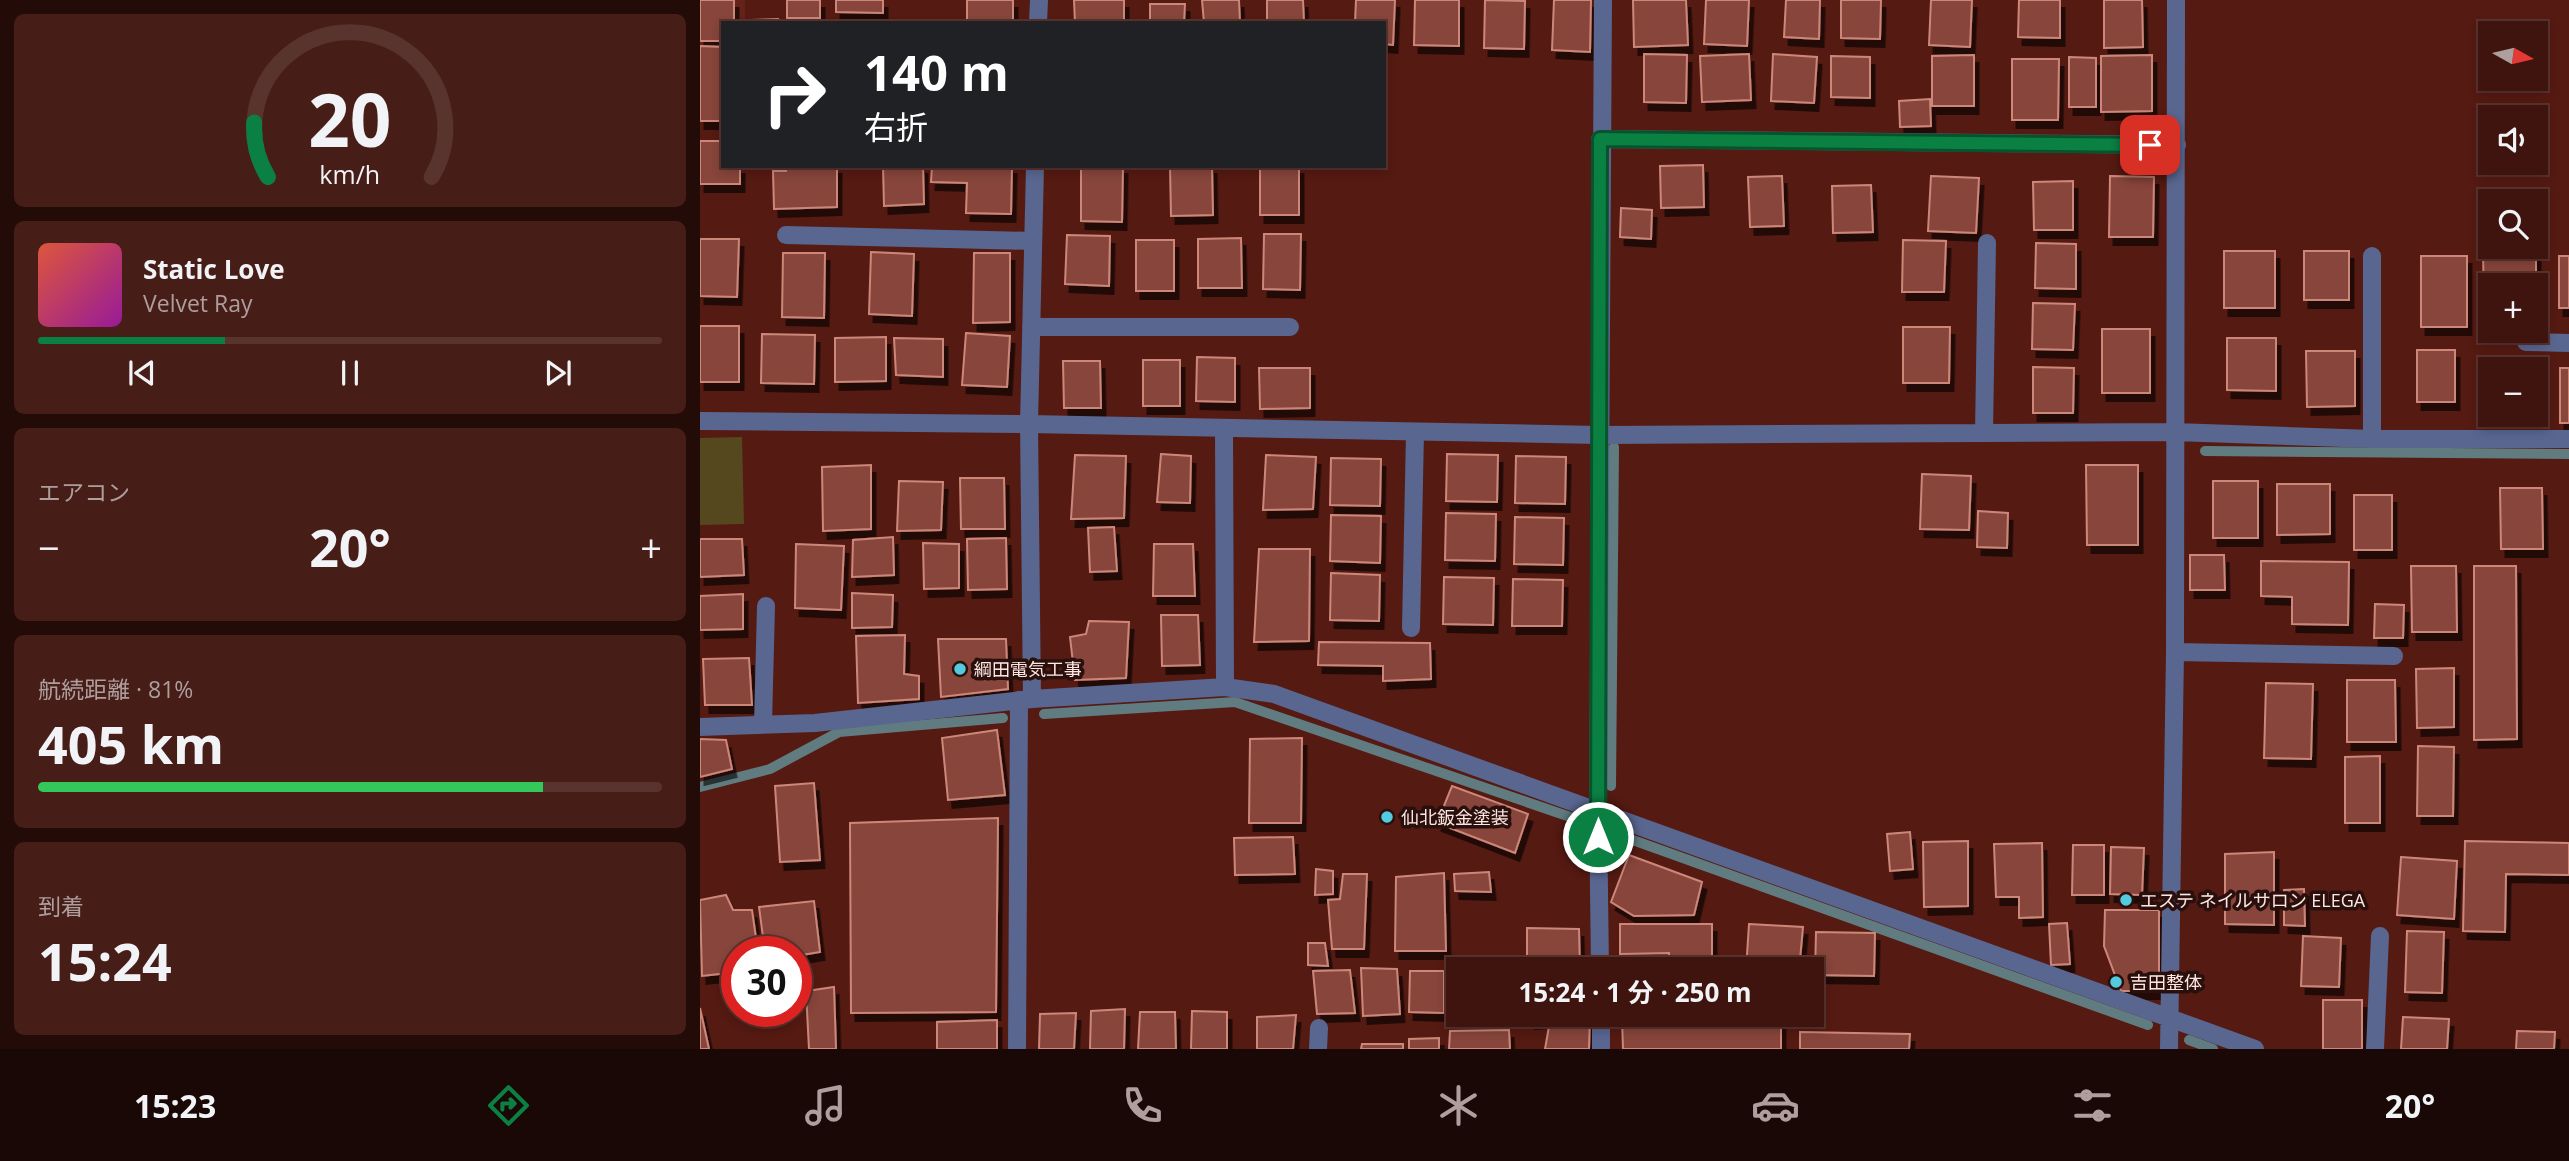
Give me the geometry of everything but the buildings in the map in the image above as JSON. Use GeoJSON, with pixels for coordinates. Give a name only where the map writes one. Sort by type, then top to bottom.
{"type":"FeatureCollection","features":[{"type":"Feature","properties":{"kind":"street"},"geometry":{"type":"LineString","coordinates":[[1038,21],[1039,0]]}},
{"type":"Feature","properties":{"kind":"street"},"geometry":{"type":"LineString","coordinates":[[1600,957],[1599,435],[1603,0]]}},
{"type":"Feature","properties":{"kind":"street"},"geometry":{"type":"LineString","coordinates":[[2169,1049],[2175,652],[2176,0]]}},
{"type":"Feature","properties":{"kind":"street"},"geometry":{"type":"LineString","coordinates":[[1600,139],[2177,145]]}},
{"type":"Feature","properties":{"kind":"street"},"geometry":{"type":"LineString","coordinates":[[1017,1049],[1035,168]]}},
{"type":"Feature","properties":{"kind":"street"},"geometry":{"type":"LineString","coordinates":[[786,235],[1033,241]]}},
{"type":"Feature","properties":{"kind":"street"},"geometry":{"type":"LineString","coordinates":[[1984,433],[1987,243]]}},
{"type":"Feature","properties":{"kind":"street"},"geometry":{"type":"LineString","coordinates":[[2372,256],[2372,439]]}},
{"type":"Feature","properties":{"kind":"street"},"geometry":{"type":"LineString","coordinates":[[1031,327],[1290,327]]}},
{"type":"Feature","properties":{"kind":"street"},"geometry":{"type":"LineString","coordinates":[[2548,343],[2569,343]]}},
{"type":"Feature","properties":{"kind":"street"},"geometry":{"type":"LineString","coordinates":[[700,421],[1029,424],[1599,435],[2176,432],[2372,439],[2569,439]]}},
{"type":"Feature","properties":{"kind":"street"},"geometry":{"type":"LineString","coordinates":[[1224,428],[1225,687]]}},
{"type":"Feature","properties":{"kind":"street"},"geometry":{"type":"LineString","coordinates":[[1411,628],[1415,432]]}},
{"type":"Feature","properties":{"kind":"street"},"geometry":{"type":"LineString","coordinates":[[763,724],[766,606]]}},
{"type":"Feature","properties":{"kind":"street"},"geometry":{"type":"LineString","coordinates":[[2175,652],[2394,656]]}},
{"type":"Feature","properties":{"kind":"street"},"geometry":{"type":"LineString","coordinates":[[700,727],[815,723],[1026,699],[1225,687],[1274,694],[2255,1049]]}},
{"type":"Feature","properties":{"kind":"street"},"geometry":{"type":"LineString","coordinates":[[2375,1049],[2380,936]]}},
{"type":"Feature","properties":{"kind":"street"},"geometry":{"type":"LineString","coordinates":[[1601,1027],[1601,1049]]}},
{"type":"Feature","properties":{"kind":"street"},"geometry":{"type":"LineString","coordinates":[[1318,1049],[1319,1028]]}},
{"type":"Feature","properties":{"kind":"shaded area"},"geometry":{"type":"Polygon","coordinates":[[[700,0],[745,0],[745,21],[721,21],[721,47],[700,46],[700,0]]]}},
{"type":"Feature","properties":{"kind":"shaded area"},"geometry":{"type":"Polygon","coordinates":[[[742,437],[744,524],[700,525],[700,438],[742,437]]]}},
{"type":"Feature","properties":{"kind":"waterway"},"geometry":{"type":"LineString","coordinates":[[1611,786],[1614,447]]}},
{"type":"Feature","properties":{"kind":"waterway"},"geometry":{"type":"LineString","coordinates":[[2205,451],[2569,454]]}},
{"type":"Feature","properties":{"kind":"waterway"},"geometry":{"type":"LineString","coordinates":[[1044,714],[1235,702],[1579,820]]}},
{"type":"Feature","properties":{"kind":"waterway"},"geometry":{"type":"LineString","coordinates":[[700,787],[770,769],[839,732],[1003,718]]}},
{"type":"Feature","properties":{"kind":"waterway"},"geometry":{"type":"LineString","coordinates":[[1616,834],[2148,1025]]}},
{"type":"Feature","properties":{"kind":"waterway"},"geometry":{"type":"LineString","coordinates":[[2189,1040],[2213,1049]]}},
{"type":"Feature","properties":{"kind":"place","name":"綱田電気工事"},"geometry":{"type":"Point","coordinates":[960,669]}},
{"type":"Feature","properties":{"kind":"place","name":"仙北鈑金塗装"},"geometry":{"type":"Point","coordinates":[1387,817]}},
{"type":"Feature","properties":{"kind":"place","name":"エステ ネイルサロン ELEGA"},"geometry":{"type":"Point","coordinates":[2126,900]}},
{"type":"Feature","properties":{"kind":"place","name":"吉田整体"},"geometry":{"type":"Point","coordinates":[2116,982]}},
{"type":"Feature","properties":{"kind":"route"},"geometry":{"type":"LineString","coordinates":[[1598,837],[1600,139],[2150,145]]}}]}
